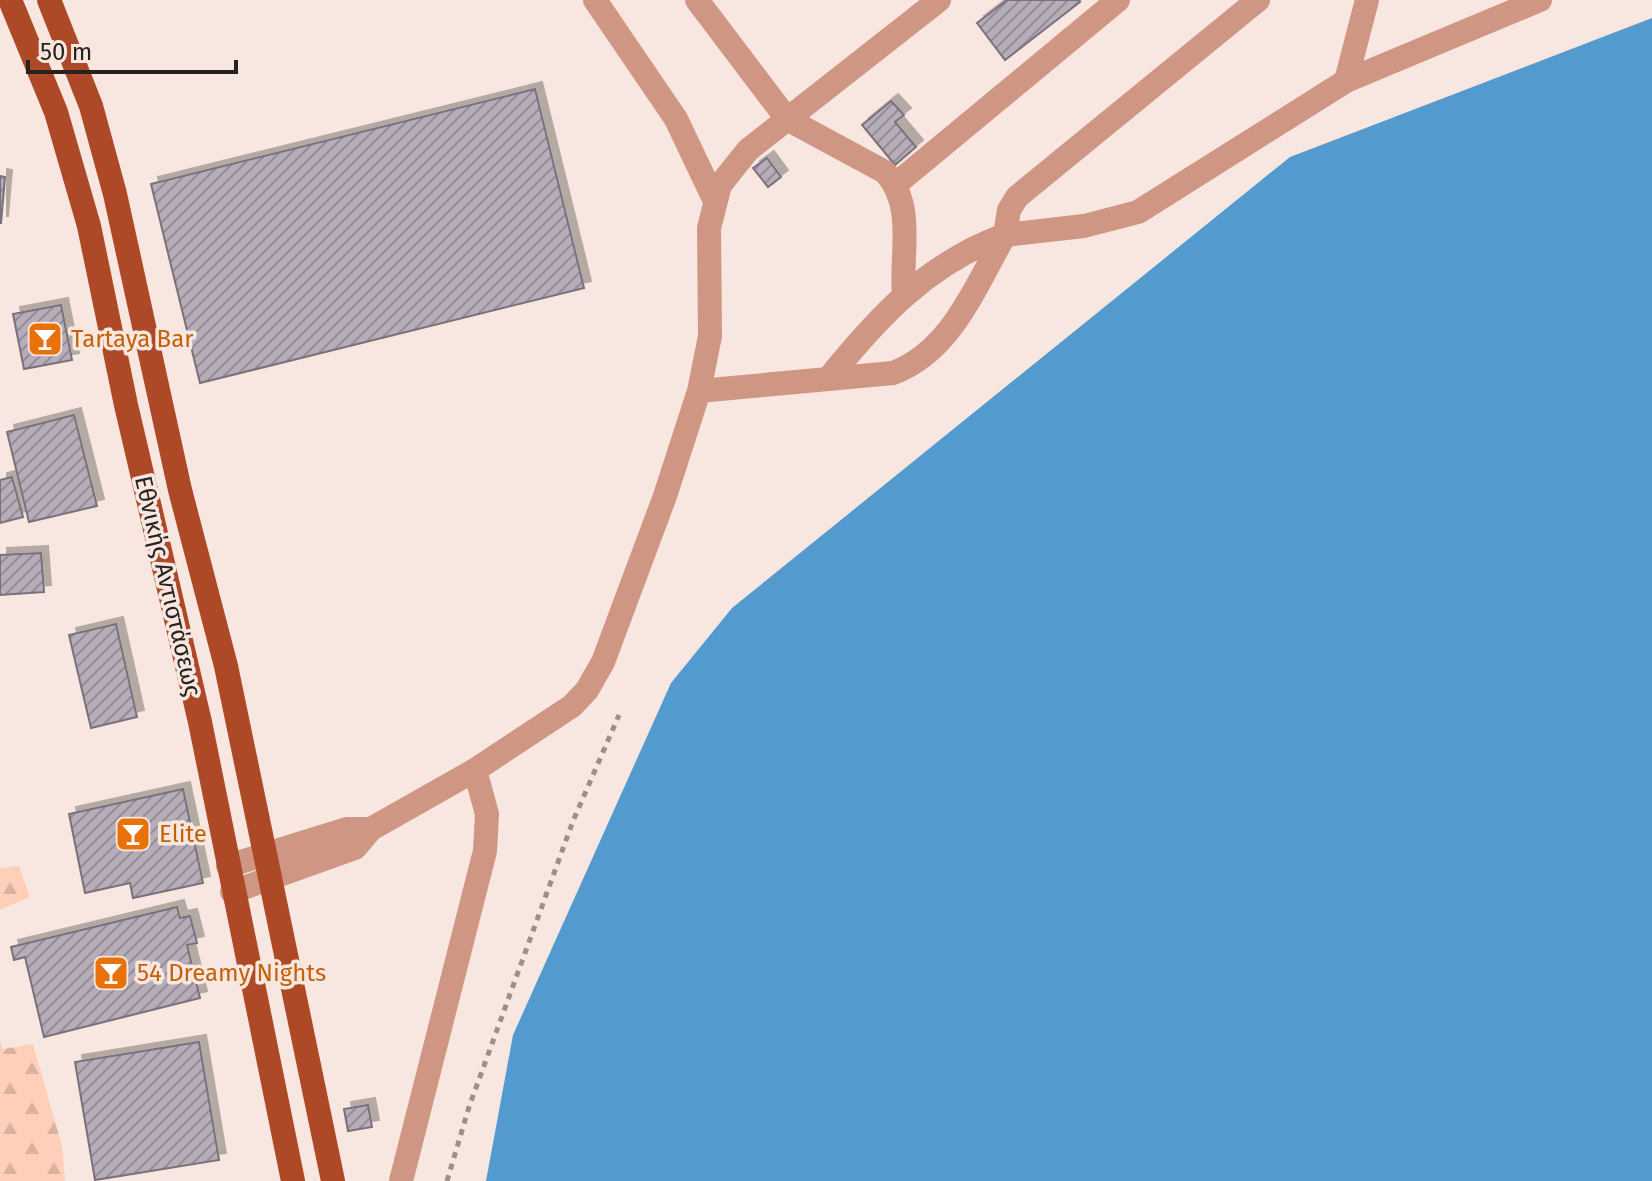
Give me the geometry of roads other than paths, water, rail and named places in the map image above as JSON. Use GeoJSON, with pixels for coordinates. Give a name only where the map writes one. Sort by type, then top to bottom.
{"type":"FeatureCollection","features":[{"type":"Feature","properties":{"kind":"main road","name":"Εθνικής Αντιστάσεως"},"geometry":{"type":"LineString","coordinates":[[10,0],[24,27],[67,147],[89,226],[126,405],[200,722],[293,1181]]}},
{"type":"Feature","properties":{"kind":"main road","name":"Εθνικής Αντιστάσεως"},"geometry":{"type":"LineString","coordinates":[[49,0],[91,106],[115,194],[180,490],[223,651],[333,1181]]}},
{"type":"Feature","properties":{"kind":"street"},"geometry":{"type":"LineString","coordinates":[[595,0],[676,119],[714,199]]}},
{"type":"Feature","properties":{"kind":"street"},"geometry":{"type":"LineString","coordinates":[[697,0],[787,119],[885,172],[896,184],[904,212],[904,296]]}},
{"type":"Feature","properties":{"kind":"street"},"geometry":{"type":"LineString","coordinates":[[232,892],[355,848],[371,829],[475,770],[572,706],[593,681],[660,510],[699,391],[710,336],[709,228],[714,199],[727,172],[748,150],[939,0]]}},
{"type":"Feature","properties":{"kind":"street"},"geometry":{"type":"LineString","coordinates":[[896,184],[1118,0]]}},
{"type":"Feature","properties":{"kind":"street"},"geometry":{"type":"LineString","coordinates":[[699,391],[893,373],[929,355],[944,339],[1005,235],[1009,210],[1017,197],[1258,0]]}},
{"type":"Feature","properties":{"kind":"street"},"geometry":{"type":"LineString","coordinates":[[1346,81],[1367,0]]}},
{"type":"Feature","properties":{"kind":"street"},"geometry":{"type":"LineString","coordinates":[[828,379],[873,323],[966,249],[1005,235],[1084,226],[1138,212],[1346,81],[1540,0]]}},
{"type":"Feature","properties":{"kind":"street"},"geometry":{"type":"LineString","coordinates":[[0,14],[24,27]]}},
{"type":"Feature","properties":{"kind":"street"},"geometry":{"type":"LineString","coordinates":[[401,1181],[486,842],[487,814],[475,770]]}},
{"type":"Feature","properties":{"kind":"street"},"geometry":{"type":"LineString","coordinates":[[228,866],[347,829],[371,829]]}},
{"type":"Feature","properties":{"kind":"water"},"geometry":{"type":"Polygon","coordinates":[[[1652,18],[1652,1181],[486,1181],[513,1035],[671,683],[732,608],[1290,157],[1652,18]]]}},
{"type":"Feature","properties":{"kind":"place","name":"Tartaya Bar"},"geometry":{"type":"Point","coordinates":[45,339]}},
{"type":"Feature","properties":{"kind":"place","name":"Elite"},"geometry":{"type":"Point","coordinates":[133,834]}},
{"type":"Feature","properties":{"kind":"place","name":"54 Dreamy Nights"},"geometry":{"type":"Point","coordinates":[111,973]}}]}
